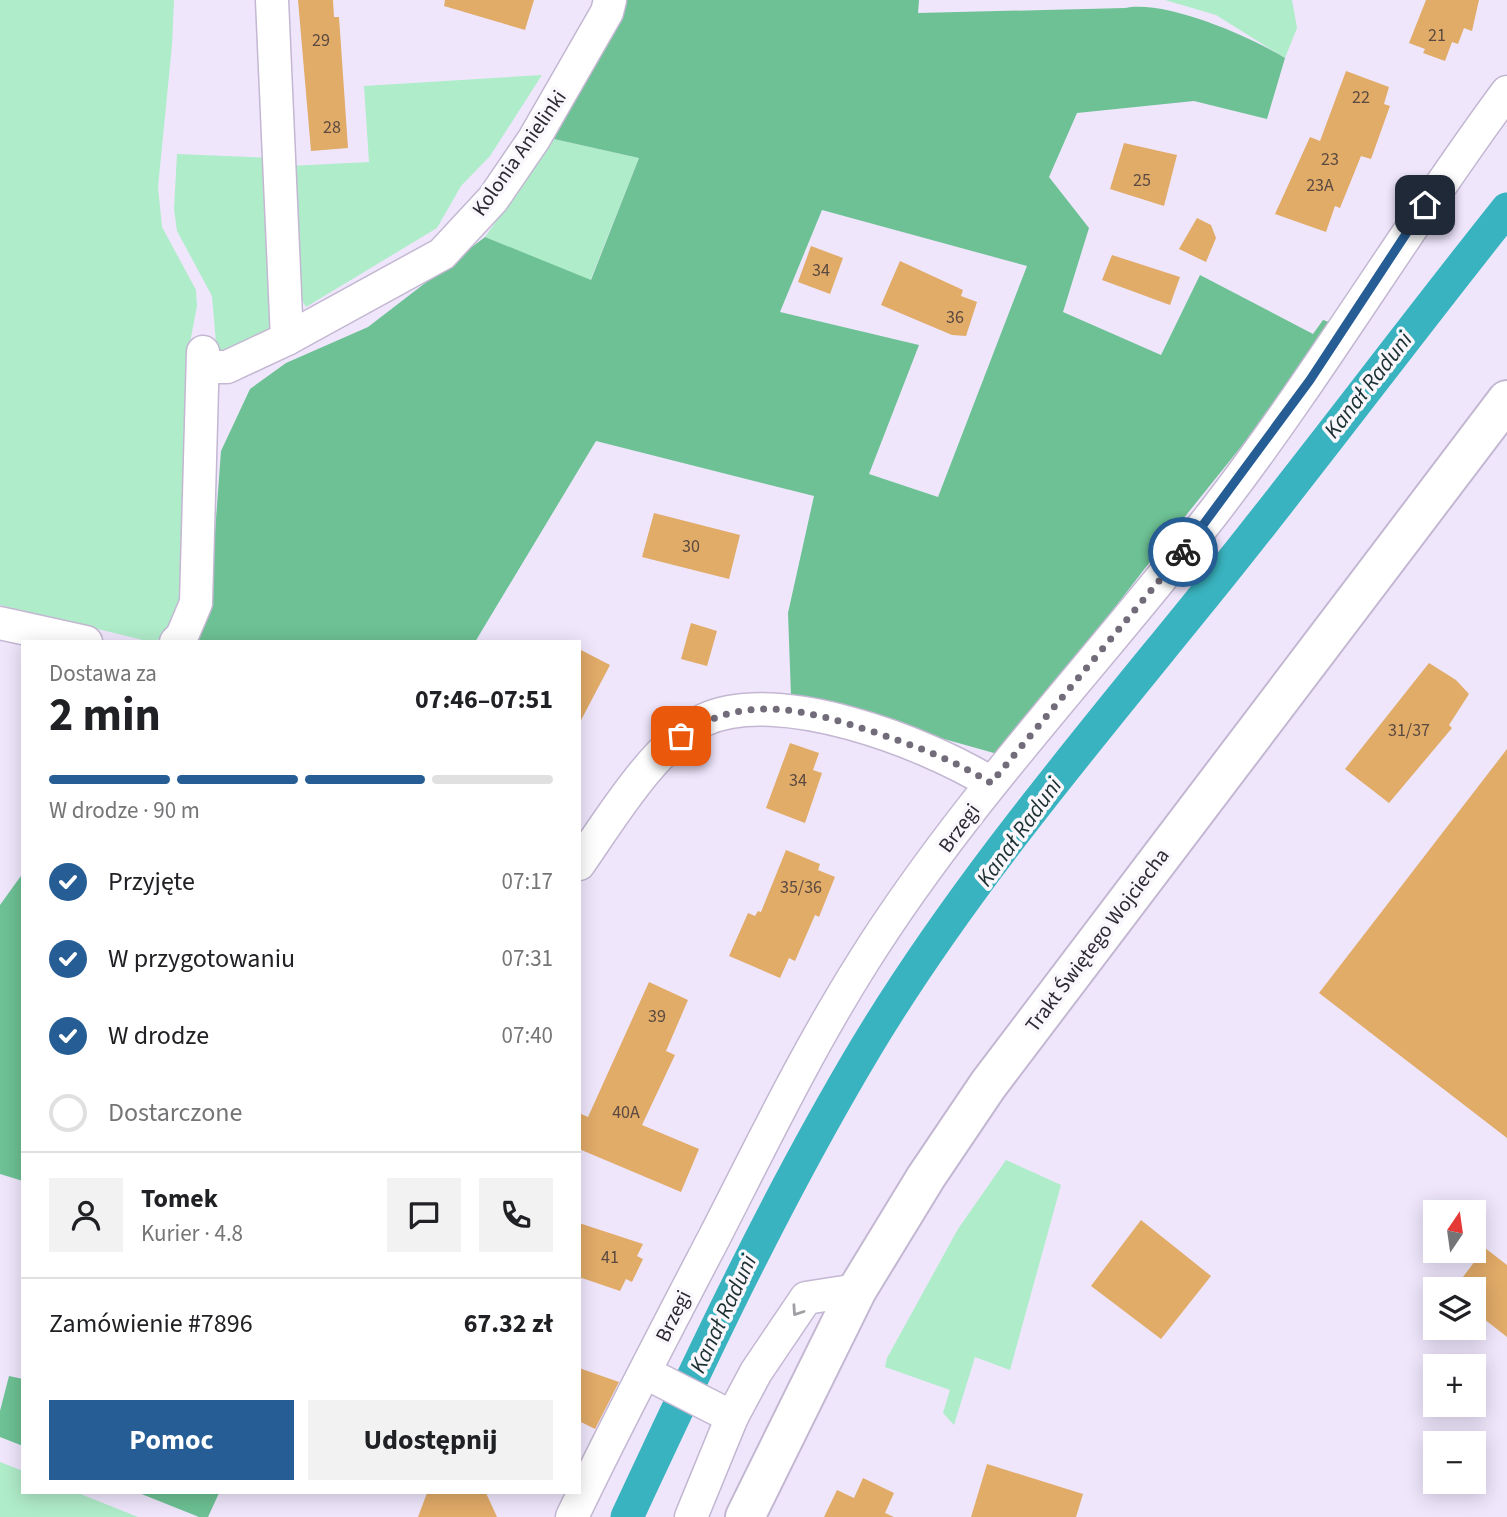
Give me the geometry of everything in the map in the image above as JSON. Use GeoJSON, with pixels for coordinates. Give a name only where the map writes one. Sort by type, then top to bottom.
{"type":"FeatureCollection","features":[{"type":"Feature","properties":{"kind":"main road","name":"Trakt Świętego Wojciecha"},"geometry":{"type":"LineString","coordinates":[[745,1517],[857,1290],[926,1177],[988,1086],[1507,400]]}},
{"type":"Feature","properties":{"kind":"street"},"geometry":{"type":"LineString","coordinates":[[272,0],[286,339]]}},
{"type":"Feature","properties":{"kind":"street","name":"Kolonia Anielinki"},"geometry":{"type":"LineString","coordinates":[[178,640],[196,603],[203,360],[227,367],[286,339],[442,254],[493,199],[550,116],[607,12],[610,0]]}},
{"type":"Feature","properties":{"kind":"street","name":"Brzegi"},"geometry":{"type":"LineString","coordinates":[[572,1517],[652,1376],[671,1318],[775,1118],[863,961],[991,783],[1144,603],[1247,468],[1310,380],[1348,318],[1456,160],[1507,92]]}},
{"type":"Feature","properties":{"kind":"street"},"geometry":{"type":"LineString","coordinates":[[0,623],[77,640]]}},
{"type":"Feature","properties":{"kind":"street"},"geometry":{"type":"LineString","coordinates":[[581,861],[639,779],[681,736],[703,720],[738,710],[798,710],[849,724],[958,763],[991,783]]}},
{"type":"Feature","properties":{"kind":"street"},"geometry":{"type":"LineString","coordinates":[[691,1517],[719,1410],[756,1373],[806,1298],[857,1290]]}},
{"type":"Feature","properties":{"kind":"street"},"geometry":{"type":"LineString","coordinates":[[652,1376],[719,1410]]}},
{"type":"Feature","properties":{"kind":"green space"},"geometry":{"type":"Polygon","coordinates":[[[0,0],[174,0],[158,187],[162,227],[196,290],[197,306],[185,369],[186,600],[170,635],[156,640],[143,640],[0,605],[0,0]]]}},
{"type":"Feature","properties":{"kind":"green space"},"geometry":{"type":"Polygon","coordinates":[[[620,0],[919,0],[918,13],[1142,7],[1162,9],[1229,30],[1285,58],[1267,119],[1194,101],[1077,113],[1049,177],[1089,228],[1063,312],[1161,355],[1200,275],[1313,334],[1323,320],[1332,323],[1306,366],[1183,519],[1001,755],[791,696],[788,613],[814,496],[596,441],[476,640],[199,640],[210,600],[221,451],[250,389],[286,363],[368,327],[485,237],[591,280],[639,158],[554,139],[610,36],[620,0]],[[822,210],[780,312],[919,345],[869,474],[938,497],[1027,266],[822,210]]]}},
{"type":"Feature","properties":{"kind":"green space"},"geometry":{"type":"Polygon","coordinates":[[[1165,0],[1292,0],[1297,28],[1285,58],[1216,15],[1165,0]]]}},
{"type":"Feature","properties":{"kind":"green space"},"geometry":{"type":"Polygon","coordinates":[[[542,75],[490,156],[461,186],[437,228],[306,307],[296,291],[289,166],[369,162],[364,86],[542,75]]]}},
{"type":"Feature","properties":{"kind":"green space"},"geometry":{"type":"Polygon","coordinates":[[[554,139],[639,158],[590,281],[485,237],[554,139]]]}},
{"type":"Feature","properties":{"kind":"green space"},"geometry":{"type":"Polygon","coordinates":[[[177,154],[272,158],[276,328],[217,355],[212,296],[177,231],[174,209],[177,154]]]}},
{"type":"Feature","properties":{"kind":"green space"},"geometry":{"type":"Polygon","coordinates":[[[21,876],[21,1180],[0,1174],[0,905],[21,876]]]}},
{"type":"Feature","properties":{"kind":"green space"},"geometry":{"type":"Polygon","coordinates":[[[1006,1160],[1061,1185],[1010,1370],[975,1357],[954,1425],[943,1413],[950,1390],[885,1367],[887,1358],[958,1229],[1006,1160]]]}},
{"type":"Feature","properties":{"kind":"green space"},"geometry":{"type":"Polygon","coordinates":[[[9,1376],[21,1379],[21,1445],[0,1437],[0,1411],[9,1376]]]}},
{"type":"Feature","properties":{"kind":"green space"},"geometry":{"type":"Polygon","coordinates":[[[0,1462],[21,1470],[21,1494],[80,1494],[138,1517],[0,1517],[0,1462]]]}},
{"type":"Feature","properties":{"kind":"green space"},"geometry":{"type":"Polygon","coordinates":[[[142,1494],[219,1494],[208,1517],[199,1517],[142,1494]]]}},
{"type":"Feature","properties":{"kind":"building"},"geometry":{"type":"Polygon","coordinates":[[[298,0],[333,0],[334,17],[339,17],[348,148],[311,151],[298,0]]]}},
{"type":"Feature","properties":{"kind":"building"},"geometry":{"type":"Polygon","coordinates":[[[445,0],[534,0],[525,30],[444,6],[445,0]]]}},
{"type":"Feature","properties":{"kind":"building"},"geometry":{"type":"Polygon","coordinates":[[[1426,0],[1479,0],[1472,31],[1464,28],[1458,44],[1452,42],[1445,61],[1423,53],[1425,49],[1409,43],[1426,0]]]}},
{"type":"Feature","properties":{"kind":"building"},"geometry":{"type":"Polygon","coordinates":[[[1346,71],[1389,87],[1384,104],[1390,106],[1371,159],[1361,156],[1340,208],[1335,206],[1326,232],[1275,214],[1310,137],[1320,141],[1346,71]]]}},
{"type":"Feature","properties":{"kind":"building"},"geometry":{"type":"Polygon","coordinates":[[[1124,143],[1177,155],[1164,206],[1110,189],[1124,143]]]}},
{"type":"Feature","properties":{"kind":"building"},"geometry":{"type":"Polygon","coordinates":[[[1197,218],[1211,225],[1216,238],[1206,262],[1179,249],[1197,218]]]}},
{"type":"Feature","properties":{"kind":"building"},"geometry":{"type":"Polygon","coordinates":[[[811,246],[843,258],[830,294],[798,282],[811,246]]]}},
{"type":"Feature","properties":{"kind":"building"},"geometry":{"type":"Polygon","coordinates":[[[1112,255],[1180,277],[1170,305],[1102,280],[1112,255]]]}},
{"type":"Feature","properties":{"kind":"building"},"geometry":{"type":"Polygon","coordinates":[[[900,261],[963,290],[961,296],[977,302],[966,336],[952,335],[881,305],[900,261]]]}},
{"type":"Feature","properties":{"kind":"building"},"geometry":{"type":"Polygon","coordinates":[[[654,513],[740,535],[729,579],[642,557],[654,513]]]}},
{"type":"Feature","properties":{"kind":"building"},"geometry":{"type":"Polygon","coordinates":[[[691,623],[717,631],[707,666],[681,659],[691,623]]]}},
{"type":"Feature","properties":{"kind":"building"},"geometry":{"type":"Polygon","coordinates":[[[581,650],[610,665],[581,720],[581,650]]]}},
{"type":"Feature","properties":{"kind":"building"},"geometry":{"type":"Polygon","coordinates":[[[1429,663],[1456,680],[1469,694],[1449,725],[1452,728],[1389,803],[1345,769],[1429,663]]]}},
{"type":"Feature","properties":{"kind":"building"},"geometry":{"type":"Polygon","coordinates":[[[790,743],[819,753],[813,770],[822,773],[805,823],[766,808],[790,743]]]}},
{"type":"Feature","properties":{"kind":"building"},"geometry":{"type":"Polygon","coordinates":[[[1507,749],[1507,1138],[1319,993],[1507,749]]]}},
{"type":"Feature","properties":{"kind":"building"},"geometry":{"type":"Polygon","coordinates":[[[786,850],[820,864],[818,870],[835,877],[819,917],[815,915],[795,961],[789,958],[780,978],[729,956],[748,913],[755,916],[758,911],[761,912],[786,850]]]}},
{"type":"Feature","properties":{"kind":"building"},"geometry":{"type":"Polygon","coordinates":[[[649,982],[688,1000],[666,1051],[675,1055],[642,1125],[699,1149],[681,1192],[581,1150],[581,1114],[588,1117],[649,982]]]}},
{"type":"Feature","properties":{"kind":"building"},"geometry":{"type":"Polygon","coordinates":[[[1141,1220],[1211,1276],[1161,1339],[1091,1286],[1141,1220]]]}},
{"type":"Feature","properties":{"kind":"building"},"geometry":{"type":"Polygon","coordinates":[[[581,1224],[643,1244],[637,1256],[643,1259],[632,1282],[626,1279],[620,1291],[581,1278],[581,1224]]]}},
{"type":"Feature","properties":{"kind":"building"},"geometry":{"type":"Polygon","coordinates":[[[1486,1249],[1507,1265],[1507,1337],[1486,1320],[1486,1277],[1463,1277],[1473,1264],[1486,1264],[1486,1249]]]}},
{"type":"Feature","properties":{"kind":"building"},"geometry":{"type":"Polygon","coordinates":[[[581,1369],[619,1382],[595,1429],[581,1422],[581,1369]]]}},
{"type":"Feature","properties":{"kind":"building"},"geometry":{"type":"Polygon","coordinates":[[[987,1464],[1083,1494],[1076,1517],[971,1517],[987,1464]]]}},
{"type":"Feature","properties":{"kind":"building"},"geometry":{"type":"Polygon","coordinates":[[[863,1478],[894,1493],[885,1513],[894,1517],[824,1517],[837,1490],[854,1498],[863,1478]]]}},
{"type":"Feature","properties":{"kind":"building"},"geometry":{"type":"Polygon","coordinates":[[[427,1494],[486,1494],[497,1517],[418,1517],[427,1494]]]}},
{"type":"Feature","properties":{"kind":"waterway","name":"Kanał Raduni"},"geometry":{"type":"LineString","coordinates":[[627,1517],[711,1339],[800,1163],[903,988],[1031,811],[1250,538],[1507,209]]}},
{"type":"Feature","properties":{"kind":"way so far"},"geometry":{"type":"LineString","coordinates":[[681,736],[703,720],[738,710],[798,710],[924,749],[958,763],[991,783],[1144,603],[1183,552]]}},
{"type":"Feature","properties":{"kind":"route"},"geometry":{"type":"LineString","coordinates":[[1183,552],[1310,380],[1348,318],[1425,205]]}}]}
